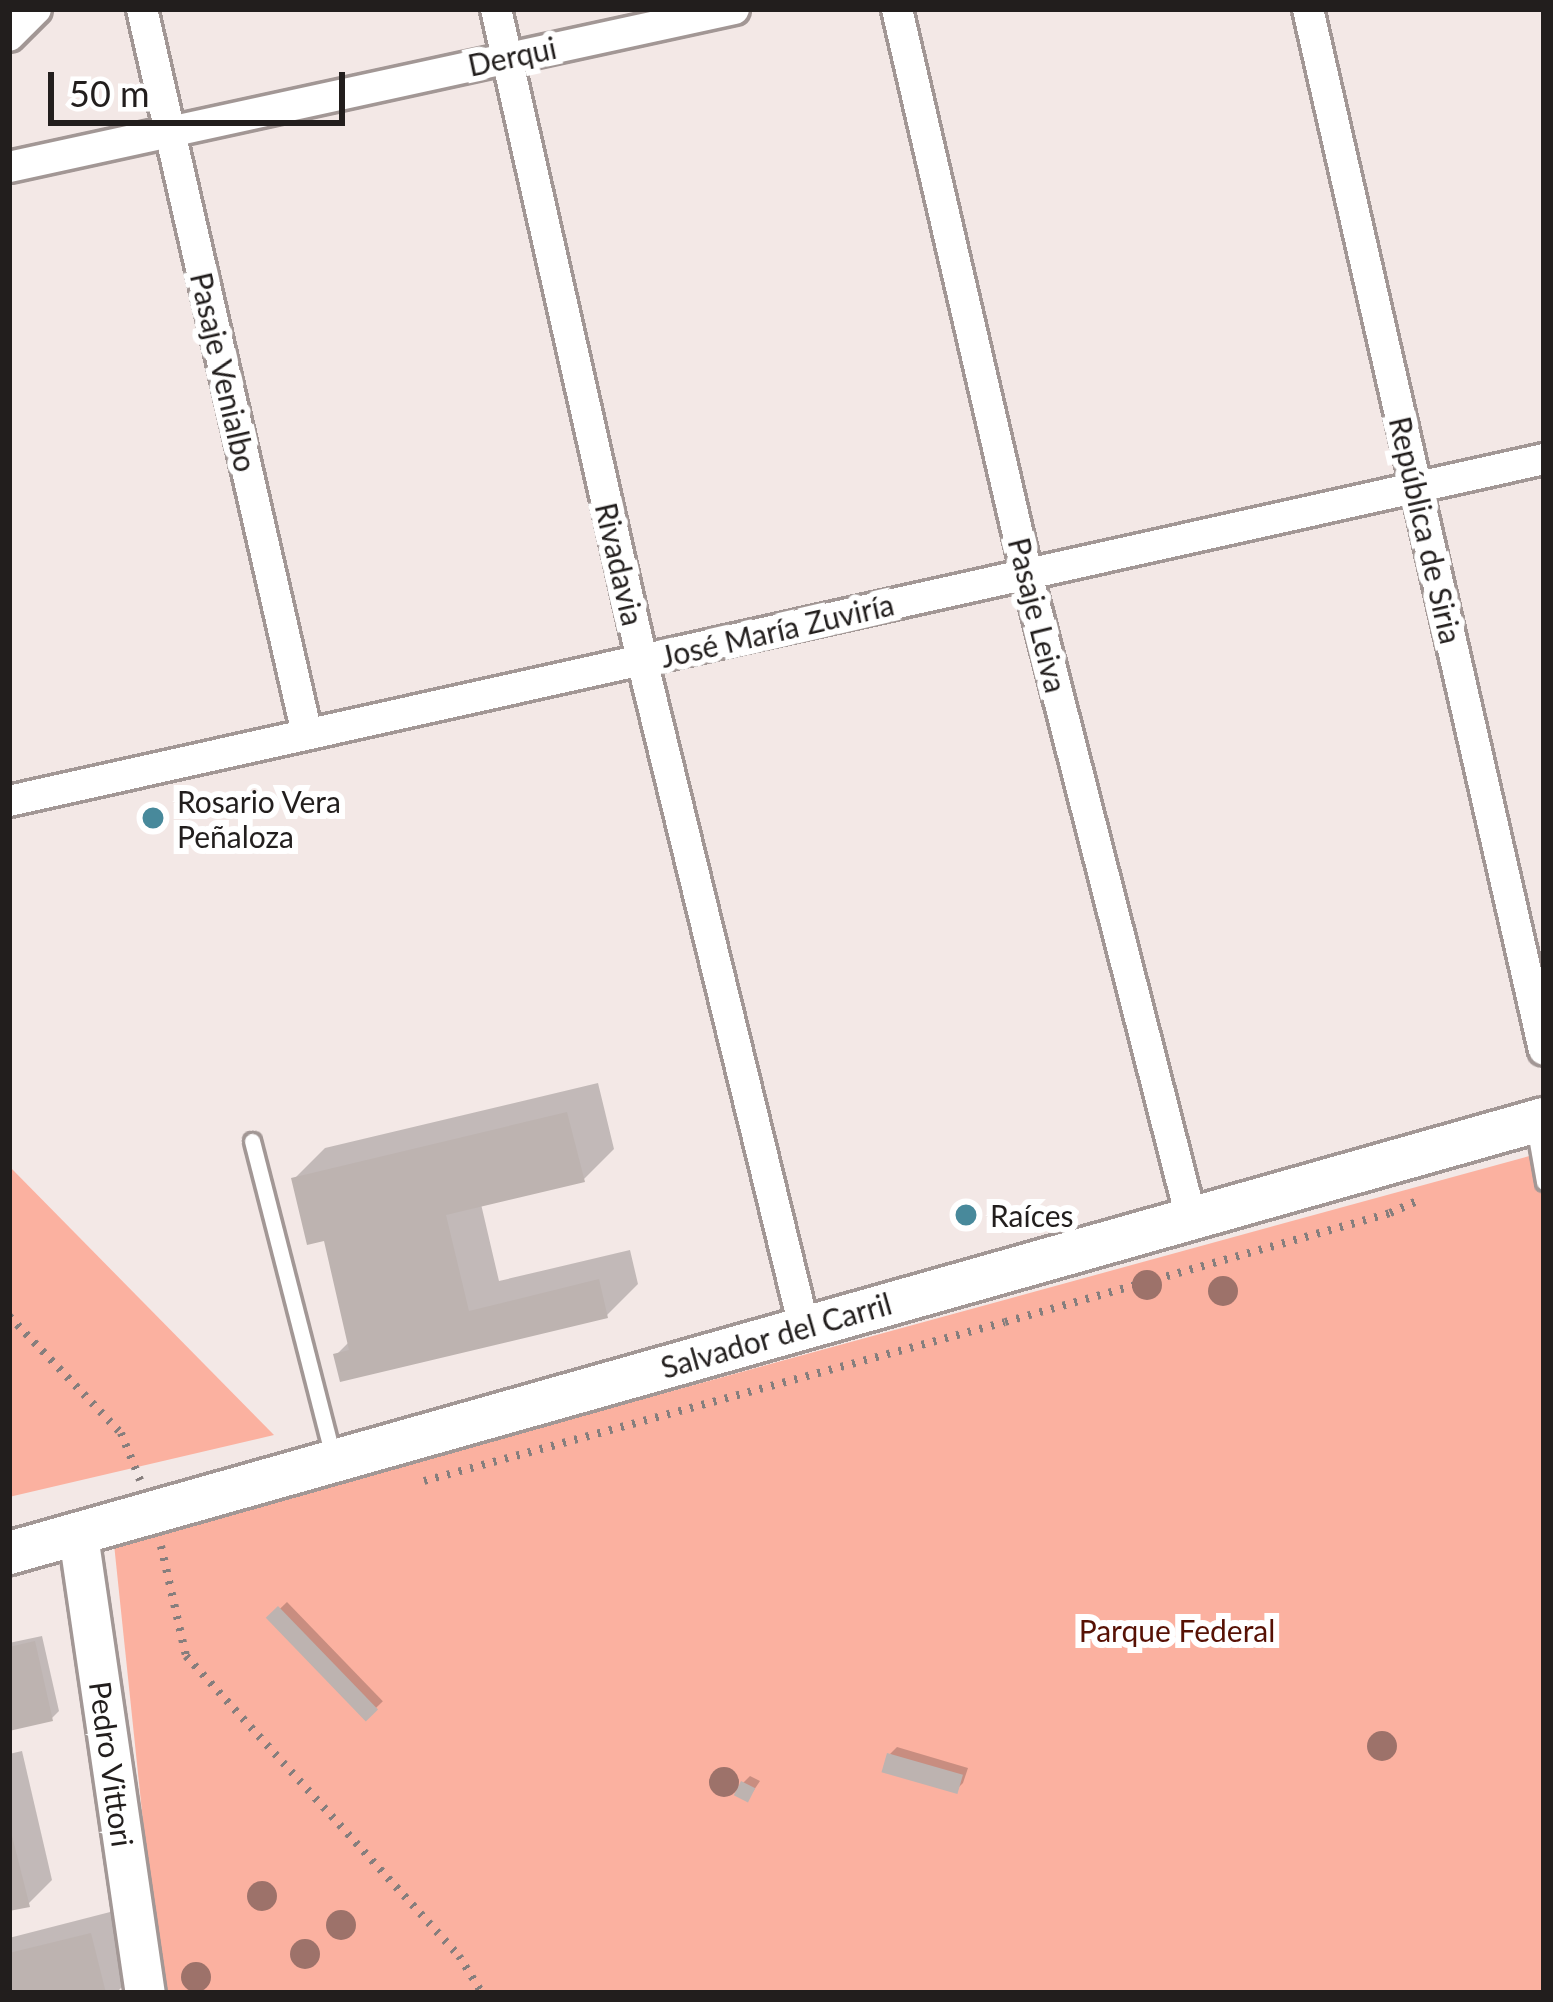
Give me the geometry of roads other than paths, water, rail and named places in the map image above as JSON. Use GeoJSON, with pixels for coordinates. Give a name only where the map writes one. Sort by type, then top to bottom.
{"type":"FeatureCollection","features":[{"type":"Feature","properties":{"kind":"main road","name":"Salvador del Carril"},"geometry":{"type":"LineString","coordinates":[[9,1553],[1539,1120]]}},
{"type":"Feature","properties":{"kind":"street"},"geometry":{"type":"LineString","coordinates":[[9,36],[36,9]]}},
{"type":"Feature","properties":{"kind":"street","name":"Pasaje Venialbo"},"geometry":{"type":"LineString","coordinates":[[142,9],[307,734]]}},
{"type":"Feature","properties":{"kind":"street","name":"Rivadavia"},"geometry":{"type":"LineString","coordinates":[[496,9],[642,660],[804,1327]]}},
{"type":"Feature","properties":{"kind":"street","name":"Derqui"},"geometry":{"type":"LineString","coordinates":[[9,167],[734,9]]}},
{"type":"Feature","properties":{"kind":"street","name":"Pasaje Leiva"},"geometry":{"type":"LineString","coordinates":[[897,9],[1027,574],[1191,1219]]}},
{"type":"Feature","properties":{"kind":"street","name":"República de Siria"},"geometry":{"type":"LineString","coordinates":[[1308,9],[1544,1050]]}},
{"type":"Feature","properties":{"kind":"street","name":"José María Zuviría"},"geometry":{"type":"LineString","coordinates":[[9,801],[1544,459]]}},
{"type":"Feature","properties":{"kind":"street","name":"Pedro Vittori"},"geometry":{"type":"LineString","coordinates":[[78,1535],[145,1993]]}},
{"type":"Feature","properties":{"kind":"lane"},"geometry":{"type":"LineString","coordinates":[[1539,1120],[1544,1182]]}},
{"type":"Feature","properties":{"kind":"lane"},"geometry":{"type":"LineString","coordinates":[[252,1142],[334,1460]]}},
{"type":"Feature","properties":{"kind":"place","name":"Rosario Vera Peñaloza"},"geometry":{"type":"Point","coordinates":[153,818]}},
{"type":"Feature","properties":{"kind":"place","name":"Raíces"},"geometry":{"type":"Point","coordinates":[966,1215]}},
{"type":"Feature","properties":{"kind":"park label","name":"Parque Federal"},"geometry":{"type":"Point","coordinates":[1177,1630]}}]}
